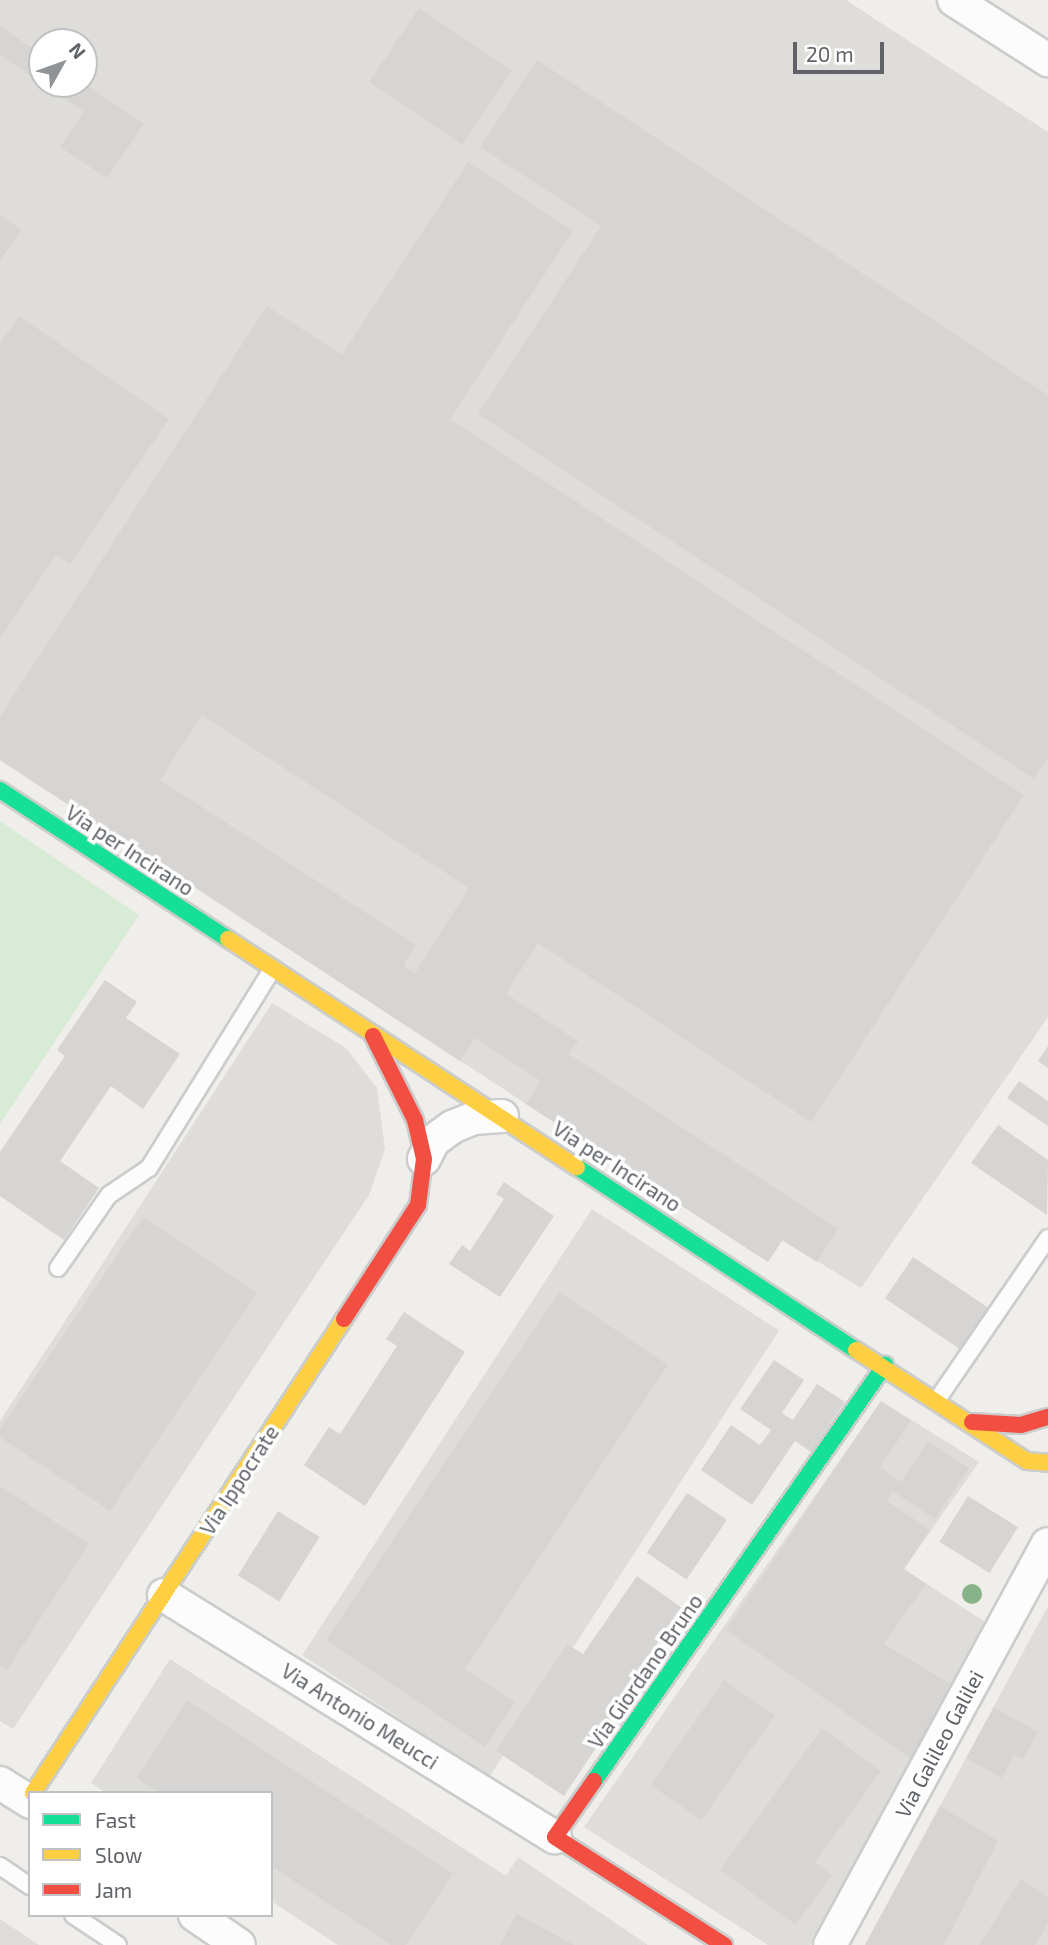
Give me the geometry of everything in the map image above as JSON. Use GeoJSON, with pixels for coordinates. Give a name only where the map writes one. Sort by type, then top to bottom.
{"type":"FeatureCollection","features":[{"type":"Feature","properties":{"kind":"street"},"geometry":{"type":"LineString","coordinates":[[954,0],[1048,60]]}},
{"type":"Feature","properties":{"kind":"street","name":"Via per Incirano"},"geometry":{"type":"LineString","coordinates":[[0,790],[885,1365],[1027,1461],[1048,1463]]}},
{"type":"Feature","properties":{"kind":"street","name":"Via Ippocrate"},"geometry":{"type":"LineString","coordinates":[[35,1791],[418,1205],[424,1159],[410,1108],[371,1032]]}},
{"type":"Feature","properties":{"kind":"street"},"geometry":{"type":"LineString","coordinates":[[424,1159],[433,1141],[452,1127],[474,1118],[502,1116]]}},
{"type":"Feature","properties":{"kind":"street","name":"Via Giordano Bruno"},"geometry":{"type":"LineString","coordinates":[[555,1837],[885,1365]]}},
{"type":"Feature","properties":{"kind":"street","name":"Via per Incirano"},"geometry":{"type":"LineString","coordinates":[[972,1422],[1021,1425],[1048,1417]]}},
{"type":"Feature","properties":{"kind":"street","name":"Via Galileo Galilei"},"geometry":{"type":"LineString","coordinates":[[831,1945],[1048,1544]]}},
{"type":"Feature","properties":{"kind":"street","name":"Via Antonio Meucci"},"geometry":{"type":"LineString","coordinates":[[164,1595],[555,1837]]}},
{"type":"Feature","properties":{"kind":"street"},"geometry":{"type":"LineString","coordinates":[[0,1783],[28,1797]]}},
{"type":"Feature","properties":{"kind":"street"},"geometry":{"type":"LineString","coordinates":[[555,1837],[724,1945]]}},
{"type":"Feature","properties":{"kind":"street"},"geometry":{"type":"LineString","coordinates":[[198,1917],[239,1945]]}},
{"type":"Feature","properties":{"kind":"lane"},"geometry":{"type":"LineString","coordinates":[[58,1268],[109,1195],[149,1168],[273,968]]}},
{"type":"Feature","properties":{"kind":"lane"},"geometry":{"type":"LineString","coordinates":[[937,1400],[1048,1238]]}},
{"type":"Feature","properties":{"kind":"lane"},"geometry":{"type":"LineString","coordinates":[[0,1866],[28,1885]]}},
{"type":"Feature","properties":{"kind":"lane"},"geometry":{"type":"LineString","coordinates":[[77,1917],[118,1945]]}},
{"type":"Feature","properties":{"kind":"shaded area"},"geometry":{"type":"Polygon","coordinates":[[[0,0],[846,0],[1048,132],[1048,1017],[861,1288],[783,1240],[768,1262],[0,760],[0,0]]]}},
{"type":"Feature","properties":{"kind":"shaded area"},"geometry":{"type":"Polygon","coordinates":[[[272,1003],[346,1048],[377,1088],[385,1149],[369,1195],[13,1729],[0,1721],[0,1421],[272,1003]]]}},
{"type":"Feature","properties":{"kind":"shaded area"},"geometry":{"type":"Polygon","coordinates":[[[592,1209],[779,1330],[489,1777],[302,1655],[592,1209]]]}},
{"type":"Feature","properties":{"kind":"shaded area"},"geometry":{"type":"Polygon","coordinates":[[[881,1401],[979,1462],[904,1569],[988,1624],[810,1945],[768,1945],[584,1827],[881,1401]]]}},
{"type":"Feature","properties":{"kind":"shaded area"},"geometry":{"type":"Polygon","coordinates":[[[1048,1606],[1048,1945],[865,1945],[966,1758],[1048,1606]]]}},
{"type":"Feature","properties":{"kind":"shaded area"},"geometry":{"type":"Polygon","coordinates":[[[170,1659],[506,1876],[518,1857],[648,1945],[338,1945],[273,1902],[273,1791],[103,1791],[91,1783],[170,1659]]]}},
{"type":"Feature","properties":{"kind":"shaded area"},"geometry":{"type":"Polygon","coordinates":[[[0,1919],[39,1945],[0,1945],[0,1919]]]}},
{"type":"Feature","properties":{"kind":"green space"},"geometry":{"type":"Polygon","coordinates":[[[0,821],[139,915],[0,1124],[0,821]]]}},
{"type":"Feature","properties":{"kind":"building"},"geometry":{"type":"Polygon","coordinates":[[[419,8],[512,71],[462,144],[369,82],[419,8]]]}},
{"type":"Feature","properties":{"kind":"building"},"geometry":{"type":"Polygon","coordinates":[[[0,26],[28,45],[28,74],[0,55],[0,26]]]}},
{"type":"Feature","properties":{"kind":"building"},"geometry":{"type":"Polygon","coordinates":[[[537,60],[1048,395],[1048,757],[1034,779],[478,414],[601,226],[480,147],[537,60]]]}},
{"type":"Feature","properties":{"kind":"building"},"geometry":{"type":"Polygon","coordinates":[[[98,93],[144,124],[107,178],[60,147],[84,112],[64,98],[98,98],[98,93]]]}},
{"type":"Feature","properties":{"kind":"building"},"geometry":{"type":"Polygon","coordinates":[[[468,162],[573,231],[450,419],[1024,795],[811,1122],[538,943],[506,994],[578,1041],[569,1054],[838,1229],[817,1262],[782,1240],[768,1262],[526,1104],[541,1081],[475,1038],[460,1061],[0,760],[0,716],[267,306],[342,355],[468,162]],[[202,715],[160,780],[416,945],[403,966],[415,973],[469,888],[202,715]]]}},
{"type":"Feature","properties":{"kind":"building"},"geometry":{"type":"Polygon","coordinates":[[[0,215],[22,230],[0,260],[0,215]]]}},
{"type":"Feature","properties":{"kind":"building"},"geometry":{"type":"Polygon","coordinates":[[[19,316],[169,419],[70,564],[56,555],[0,638],[0,344],[19,316]]]}},
{"type":"Feature","properties":{"kind":"building"},"geometry":{"type":"Polygon","coordinates":[[[105,980],[137,1002],[126,1018],[180,1054],[143,1109],[111,1086],[60,1161],[99,1188],[64,1240],[0,1196],[0,1152],[65,1056],[57,1050],[105,980]]]}},
{"type":"Feature","properties":{"kind":"building"},"geometry":{"type":"Polygon","coordinates":[[[1048,1046],[1048,1068],[1038,1061],[1048,1046]]]}},
{"type":"Feature","properties":{"kind":"building"},"geometry":{"type":"Polygon","coordinates":[[[1019,1081],[1048,1101],[1048,1126],[1007,1098],[1019,1081]]]}},
{"type":"Feature","properties":{"kind":"building"},"geometry":{"type":"Polygon","coordinates":[[[998,1125],[1048,1160],[1047,1215],[971,1163],[998,1125]]]}},
{"type":"Feature","properties":{"kind":"building"},"geometry":{"type":"Polygon","coordinates":[[[504,1182],[554,1216],[500,1297],[449,1264],[462,1245],[470,1251],[504,1199],[496,1194],[504,1182]]]}},
{"type":"Feature","properties":{"kind":"building"},"geometry":{"type":"Polygon","coordinates":[[[143,1217],[257,1293],[110,1511],[0,1437],[0,1429],[143,1217]]]}},
{"type":"Feature","properties":{"kind":"building"},"geometry":{"type":"Polygon","coordinates":[[[913,1257],[989,1308],[961,1350],[885,1298],[913,1257]]]}},
{"type":"Feature","properties":{"kind":"building"},"geometry":{"type":"Polygon","coordinates":[[[559,1292],[668,1365],[465,1669],[515,1702],[485,1747],[326,1640],[559,1292]]]}},
{"type":"Feature","properties":{"kind":"building"},"geometry":{"type":"Polygon","coordinates":[[[404,1312],[465,1352],[365,1506],[304,1465],[329,1427],[340,1434],[397,1346],[386,1339],[404,1312]]]}},
{"type":"Feature","properties":{"kind":"building"},"geometry":{"type":"Polygon","coordinates":[[[774,1360],[804,1380],[782,1413],[793,1420],[817,1384],[845,1402],[811,1452],[795,1441],[752,1505],[701,1470],[731,1425],[760,1445],[771,1430],[740,1409],[774,1360]]]}},
{"type":"Feature","properties":{"kind":"building"},"geometry":{"type":"Polygon","coordinates":[[[881,1401],[911,1421],[880,1467],[901,1482],[928,1441],[969,1468],[935,1519],[893,1491],[887,1501],[930,1530],[904,1569],[926,1584],[884,1644],[954,1686],[913,1760],[726,1630],[881,1401]]]}},
{"type":"Feature","properties":{"kind":"building"},"geometry":{"type":"Polygon","coordinates":[[[0,1486],[89,1544],[7,1670],[0,1665],[0,1486]]]}},
{"type":"Feature","properties":{"kind":"building"},"geometry":{"type":"Polygon","coordinates":[[[687,1493],[727,1520],[687,1580],[647,1553],[687,1493]]]}},
{"type":"Feature","properties":{"kind":"building"},"geometry":{"type":"Polygon","coordinates":[[[968,1496],[1018,1527],[989,1573],[939,1542],[968,1496]]]}},
{"type":"Feature","properties":{"kind":"building"},"geometry":{"type":"Polygon","coordinates":[[[278,1511],[320,1537],[279,1601],[238,1575],[278,1511]]]}},
{"type":"Feature","properties":{"kind":"building"},"geometry":{"type":"Polygon","coordinates":[[[637,1576],[682,1608],[628,1685],[635,1689],[564,1796],[496,1751],[567,1644],[583,1654],[637,1576]]]}},
{"type":"Feature","properties":{"kind":"building"},"geometry":{"type":"Polygon","coordinates":[[[724,1680],[775,1716],[701,1820],[651,1785],[724,1680]]]}},
{"type":"Feature","properties":{"kind":"building"},"geometry":{"type":"Polygon","coordinates":[[[187,1700],[453,1874],[406,1945],[391,1945],[273,1867],[273,1791],[157,1791],[137,1778],[187,1700]]]}},
{"type":"Feature","properties":{"kind":"building"},"geometry":{"type":"Polygon","coordinates":[[[994,1707],[1038,1732],[1023,1759],[1014,1755],[1002,1778],[966,1758],[994,1707]]]}},
{"type":"Feature","properties":{"kind":"building"},"geometry":{"type":"Polygon","coordinates":[[[822,1728],[881,1771],[815,1862],[832,1875],[796,1925],[720,1870],[822,1728]]]}},
{"type":"Feature","properties":{"kind":"building"},"geometry":{"type":"Polygon","coordinates":[[[940,1806],[998,1841],[944,1945],[865,1945],[940,1806]]]}},
{"type":"Feature","properties":{"kind":"building"},"geometry":{"type":"Polygon","coordinates":[[[1021,1879],[1048,1897],[1048,1924],[1035,1945],[979,1945],[1021,1879]]]}},
{"type":"Feature","properties":{"kind":"building"},"geometry":{"type":"Polygon","coordinates":[[[517,1914],[574,1945],[500,1945],[517,1914]]]}},
{"type":"Feature","properties":{"kind":"traffic: fast"},"geometry":{"type":"LineString","coordinates":[[0,790],[228,939]]}},
{"type":"Feature","properties":{"kind":"traffic: fast"},"geometry":{"type":"LineString","coordinates":[[577,1167],[856,1350]]}},
{"type":"Feature","properties":{"kind":"traffic: fast"},"geometry":{"type":"LineString","coordinates":[[594,1781],[885,1365]]}},
{"type":"Feature","properties":{"kind":"traffic: slow"},"geometry":{"type":"LineString","coordinates":[[228,939],[577,1167]]}},
{"type":"Feature","properties":{"kind":"traffic: slow"},"geometry":{"type":"LineString","coordinates":[[34,1791],[344,1319]]}},
{"type":"Feature","properties":{"kind":"traffic: slow"},"geometry":{"type":"LineString","coordinates":[[856,1350],[1027,1461],[1048,1463]]}},
{"type":"Feature","properties":{"kind":"traffic: jam"},"geometry":{"type":"LineString","coordinates":[[344,1319],[418,1205],[424,1159],[415,1120],[373,1036]]}},
{"type":"Feature","properties":{"kind":"traffic: jam"},"geometry":{"type":"LineString","coordinates":[[972,1422],[1021,1425],[1048,1417]]}},
{"type":"Feature","properties":{"kind":"traffic: jam"},"geometry":{"type":"LineString","coordinates":[[594,1781],[555,1837],[724,1945]]}}]}
